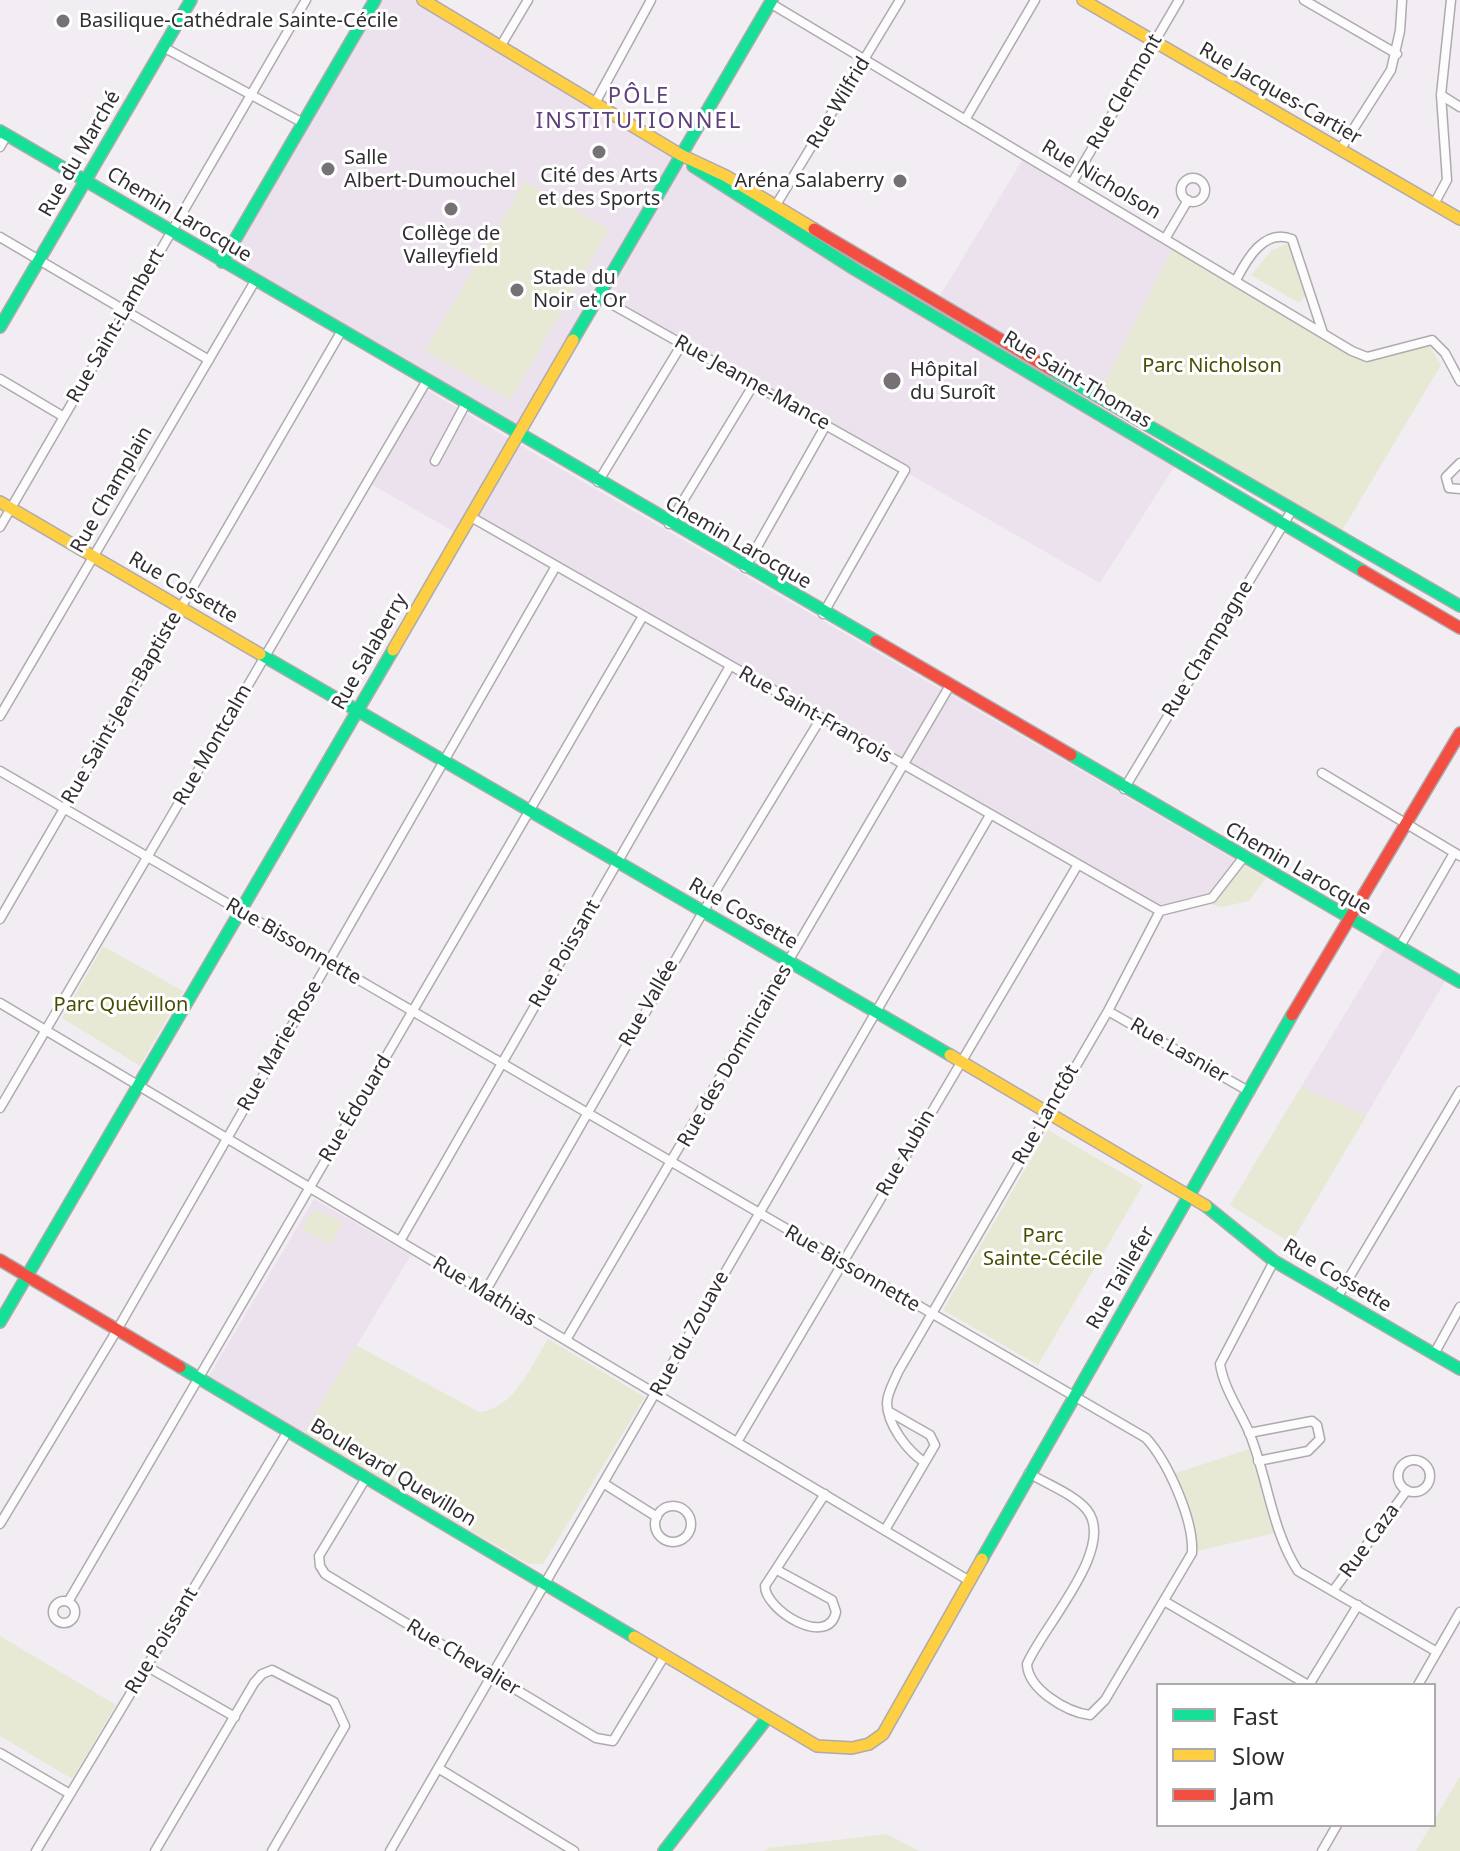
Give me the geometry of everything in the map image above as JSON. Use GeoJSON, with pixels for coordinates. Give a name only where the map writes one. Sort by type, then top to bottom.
{"type":"FeatureCollection","features":[{"type":"Feature","properties":{"kind":"street","name":"Rue du Marché"},"geometry":{"type":"LineString","coordinates":[[0,327],[191,0]]}},
{"type":"Feature","properties":{"kind":"street","name":"Rue Saint-Lambert"},"geometry":{"type":"LineString","coordinates":[[0,527],[5,506],[64,417],[123,310],[306,0]]}},
{"type":"Feature","properties":{"kind":"street"},"geometry":{"type":"LineString","coordinates":[[222,262],[375,0]]}},
{"type":"Feature","properties":{"kind":"street","name":"Rue Saint-Thomas"},"geometry":{"type":"LineString","coordinates":[[423,0],[681,155],[737,197],[1460,628]]}},
{"type":"Feature","properties":{"kind":"street"},"geometry":{"type":"LineString","coordinates":[[500,47],[528,0]]}},
{"type":"Feature","properties":{"kind":"street"},"geometry":{"type":"LineString","coordinates":[[595,103],[651,0]]}},
{"type":"Feature","properties":{"kind":"street","name":"Rue Wilfrid"},"geometry":{"type":"LineString","coordinates":[[776,205],[900,0]]}},
{"type":"Feature","properties":{"kind":"street"},"geometry":{"type":"LineString","coordinates":[[965,120],[1035,0]]}},
{"type":"Feature","properties":{"kind":"street","name":"Rue Jacques-Cartier"},"geometry":{"type":"LineString","coordinates":[[1083,0],[1460,219]]}},
{"type":"Feature","properties":{"kind":"street","name":"Rue Clermont"},"geometry":{"type":"LineString","coordinates":[[1072,183],[1179,0]]}},
{"type":"Feature","properties":{"kind":"street"},"geometry":{"type":"LineString","coordinates":[[1304,0],[1397,54]]}},
{"type":"Feature","properties":{"kind":"street"},"geometry":{"type":"LineString","coordinates":[[1340,150],[1385,83],[1397,54],[1402,0]]}},
{"type":"Feature","properties":{"kind":"street"},"geometry":{"type":"LineString","coordinates":[[1434,204],[1447,180],[1441,95],[1451,0]]}},
{"type":"Feature","properties":{"kind":"street","name":"Rue Nicholson"},"geometry":{"type":"LineString","coordinates":[[769,1],[1323,333],[1367,357],[1426,340],[1440,346],[1460,381]]}},
{"type":"Feature","properties":{"kind":"street","name":"Rue Salaberry"},"geometry":{"type":"LineString","coordinates":[[0,1322],[769,1]]}},
{"type":"Feature","properties":{"kind":"street"},"geometry":{"type":"LineString","coordinates":[[163,47],[303,123]]}},
{"type":"Feature","properties":{"kind":"street"},"geometry":{"type":"LineString","coordinates":[[1441,95],[1460,107]]}},
{"type":"Feature","properties":{"kind":"street"},"geometry":{"type":"LineString","coordinates":[[0,147],[4,133]]}},
{"type":"Feature","properties":{"kind":"street","name":"Chemin Larocque"},"geometry":{"type":"LineString","coordinates":[[4,133],[823,614],[1460,982]]}},
{"type":"Feature","properties":{"kind":"street","name":"Rue Saint-Thomas"},"geometry":{"type":"LineString","coordinates":[[681,155],[726,176],[1098,397],[1460,606]]}},
{"type":"Feature","properties":{"kind":"street"},"geometry":{"type":"LineString","coordinates":[[1165,239],[1188,200]]}},
{"type":"Feature","properties":{"kind":"street"},"geometry":{"type":"LineString","coordinates":[[0,237],[209,360]]}},
{"type":"Feature","properties":{"kind":"street"},"geometry":{"type":"LineString","coordinates":[[1236,280],[1253,251],[1263,243],[1274,237],[1292,239],[1323,333]]}},
{"type":"Feature","properties":{"kind":"street","name":"Rue Champlain"},"geometry":{"type":"LineString","coordinates":[[0,716],[255,281]]}},
{"type":"Feature","properties":{"kind":"street","name":"Rue Jeanne-Mance"},"geometry":{"type":"LineString","coordinates":[[599,297],[905,470],[823,614]]}},
{"type":"Feature","properties":{"kind":"street","name":"Rue Saint-Jean-Baptiste"},"geometry":{"type":"LineString","coordinates":[[0,919],[341,332]]}},
{"type":"Feature","properties":{"kind":"street"},"geometry":{"type":"LineString","coordinates":[[598,482],[682,344]]}},
{"type":"Feature","properties":{"kind":"street"},"geometry":{"type":"LineString","coordinates":[[0,379],[64,417]]}},
{"type":"Feature","properties":{"kind":"street","name":"Rue Montcalm"},"geometry":{"type":"LineString","coordinates":[[0,1108],[426,382]]}},
{"type":"Feature","properties":{"kind":"street"},"geometry":{"type":"LineString","coordinates":[[669,524],[754,384]]}},
{"type":"Feature","properties":{"kind":"street"},"geometry":{"type":"LineString","coordinates":[[1090,408],[1098,397]]}},
{"type":"Feature","properties":{"kind":"street"},"geometry":{"type":"LineString","coordinates":[[435,461],[465,405]]}},
{"type":"Feature","properties":{"kind":"street"},"geometry":{"type":"LineString","coordinates":[[745,568],[826,425]]}},
{"type":"Feature","properties":{"kind":"street"},"geometry":{"type":"LineString","coordinates":[[1460,463],[1446,477],[1449,488],[1460,489]]}},
{"type":"Feature","properties":{"kind":"street","name":"Rue Cossette"},"geometry":{"type":"LineString","coordinates":[[5,506],[1190,1195],[1236,1227],[1274,1261],[1460,1369]]}},
{"type":"Feature","properties":{"kind":"street","name":"Rue Champagne"},"geometry":{"type":"LineString","coordinates":[[1124,789],[1292,510]]}},
{"type":"Feature","properties":{"kind":"street","name":"Rue Saint-François"},"geometry":{"type":"LineString","coordinates":[[471,517],[1160,911]]}},
{"type":"Feature","properties":{"kind":"street","name":"Rue Marie-Rose"},"geometry":{"type":"LineString","coordinates":[[0,1524],[228,1139],[556,566]]}},
{"type":"Feature","properties":{"kind":"street","name":"Rue Édouard"},"geometry":{"type":"LineString","coordinates":[[68,1602],[643,616]]}},
{"type":"Feature","properties":{"kind":"street","name":"Rue Poissant"},"geometry":{"type":"LineString","coordinates":[[400,1241],[730,666]]}},
{"type":"Feature","properties":{"kind":"street","name":"Rue des Dominicaines"},"geometry":{"type":"LineString","coordinates":[[566,1340],[672,1164],[901,764],[949,687]]}},
{"type":"Feature","properties":{"kind":"street","name":"Rue Vallée"},"geometry":{"type":"LineString","coordinates":[[485,1292],[585,1113],[821,718]]}},
{"type":"Feature","properties":{"kind":"street","name":"Rue Taillefer"},"geometry":{"type":"LineString","coordinates":[[768,1717],[817,1746],[833,1750],[878,1739],[1347,919],[1460,733]]}},
{"type":"Feature","properties":{"kind":"street","name":"Rue Bissonnette"},"geometry":{"type":"LineString","coordinates":[[0,771],[1073,1399],[1146,1438],[1170,1475],[1192,1544],[1186,1565],[1105,1700],[1090,1715],[1072,1709],[1032,1683],[1027,1674],[1031,1654],[1085,1565],[1097,1537],[1094,1524],[1082,1505],[1029,1473]]}},
{"type":"Feature","properties":{"kind":"street"},"geometry":{"type":"LineString","coordinates":[[1322,773],[1457,854],[1399,948]]}},
{"type":"Feature","properties":{"kind":"street","name":"Rue du Zouave"},"geometry":{"type":"LineString","coordinates":[[390,1851],[990,815]]}},
{"type":"Feature","properties":{"kind":"street"},"geometry":{"type":"LineString","coordinates":[[1160,911],[1212,898],[1243,858]]}},
{"type":"Feature","properties":{"kind":"street","name":"Rue Aubin"},"geometry":{"type":"LineString","coordinates":[[737,1442],[1077,866]]}},
{"type":"Feature","properties":{"kind":"street","name":"Rue Lanctôt"},"geometry":{"type":"LineString","coordinates":[[888,1411],[888,1396],[898,1372],[929,1314],[1108,1011],[1160,911]]}},
{"type":"Feature","properties":{"kind":"street","name":"Rue Mathias"},"geometry":{"type":"LineString","coordinates":[[0,1003],[968,1580]]}},
{"type":"Feature","properties":{"kind":"street","name":"Rue Lasnier"},"geometry":{"type":"LineString","coordinates":[[1108,1011],[1250,1092]]}},
{"type":"Feature","properties":{"kind":"street"},"geometry":{"type":"LineString","coordinates":[[1337,1298],[1460,1091]]}},
{"type":"Feature","properties":{"kind":"street","name":"Boulevard Quevillon"},"geometry":{"type":"LineString","coordinates":[[0,1260],[768,1717]]}},
{"type":"Feature","properties":{"kind":"street"},"geometry":{"type":"LineString","coordinates":[[1274,1261],[1220,1364],[1223,1379],[1249,1433],[1285,1550],[1298,1571],[1437,1652]]}},
{"type":"Feature","properties":{"kind":"street"},"geometry":{"type":"LineString","coordinates":[[1434,1354],[1460,1307]]}},
{"type":"Feature","properties":{"kind":"street"},"geometry":{"type":"LineString","coordinates":[[888,1411],[913,1454],[924,1462]]}},
{"type":"Feature","properties":{"kind":"street"},"geometry":{"type":"LineString","coordinates":[[885,1530],[935,1445],[930,1435],[888,1411]]}},
{"type":"Feature","properties":{"kind":"street"},"geometry":{"type":"LineString","coordinates":[[1249,1433],[1312,1421],[1317,1425],[1320,1439],[1308,1451],[1258,1461]]}},
{"type":"Feature","properties":{"kind":"street","name":"Rue Poissant"},"geometry":{"type":"LineString","coordinates":[[36,1851],[288,1431]]}},
{"type":"Feature","properties":{"kind":"street","name":"Rue Chevalier"},"geometry":{"type":"LineString","coordinates":[[366,1478],[319,1556],[325,1574],[596,1738],[613,1741],[665,1655]]}},
{"type":"Feature","properties":{"kind":"street"},"geometry":{"type":"LineString","coordinates":[[603,1483],[657,1517]]}},
{"type":"Feature","properties":{"kind":"street","name":"Rue Caza"},"geometry":{"type":"LineString","coordinates":[[1333,1591],[1407,1490]]}},
{"type":"Feature","properties":{"kind":"street"},"geometry":{"type":"LineString","coordinates":[[777,1570],[832,1600],[836,1612],[831,1623],[814,1629],[771,1604],[765,1586],[825,1494]]}},
{"type":"Feature","properties":{"kind":"street"},"geometry":{"type":"LineString","coordinates":[[670,1506],[681,1508],[690,1516],[690,1532],[681,1541],[663,1539],[656,1529],[657,1517],[670,1506]]}},
{"type":"Feature","properties":{"kind":"street"},"geometry":{"type":"LineString","coordinates":[[1164,1601],[1305,1683]]}},
{"type":"Feature","properties":{"kind":"street"},"geometry":{"type":"LineString","coordinates":[[1309,1683],[1358,1605]]}},
{"type":"Feature","properties":{"kind":"street"},"geometry":{"type":"LineString","coordinates":[[1419,1683],[1460,1612]]}},
{"type":"Feature","properties":{"kind":"street"},"geometry":{"type":"LineString","coordinates":[[146,1666],[235,1717]]}},
{"type":"Feature","properties":{"kind":"street"},"geometry":{"type":"LineString","coordinates":[[155,1851],[254,1683],[262,1674],[272,1670],[334,1702],[345,1726],[272,1851]]}},
{"type":"Feature","properties":{"kind":"street"},"geometry":{"type":"LineString","coordinates":[[664,1851],[768,1717]]}},
{"type":"Feature","properties":{"kind":"street"},"geometry":{"type":"LineString","coordinates":[[0,1753],[70,1794]]}},
{"type":"Feature","properties":{"kind":"street"},"geometry":{"type":"LineString","coordinates":[[438,1768],[574,1851]]}},
{"type":"Feature","properties":{"kind":"street"},"geometry":{"type":"LineString","coordinates":[[1322,1851],[1336,1827]]}},
{"type":"Feature","properties":{"kind":"shaded area","name":"Collège de Valleyfield"},"geometry":{"type":"Polygon","coordinates":[[[379,0],[417,0],[677,157],[516,432],[224,262],[379,0]]]}},
{"type":"Feature","properties":{"kind":"shaded area"},"geometry":{"type":"Polygon","coordinates":[[[1023,159],[1172,249],[1099,393],[938,299],[1023,159]]]}},
{"type":"Feature","properties":{"kind":"shaded area","name":"Hôpital du Suroît"},"geometry":{"type":"Polygon","coordinates":[[[678,163],[1176,464],[1100,583],[599,297],[678,163]]]}},
{"type":"Feature","properties":{"kind":"shaded area"},"geometry":{"type":"Polygon","coordinates":[[[427,390],[1242,864],[1224,891],[1209,904],[1174,914],[1150,908],[476,515],[463,537],[371,484],[427,390]]]}},
{"type":"Feature","properties":{"kind":"shaded area"},"geometry":{"type":"Polygon","coordinates":[[[1387,944],[1447,978],[1291,1243],[1230,1205],[1387,944]]]}},
{"type":"Feature","properties":{"kind":"shaded area"},"geometry":{"type":"Polygon","coordinates":[[[314,1199],[411,1255],[304,1433],[209,1376],[314,1199]]]}},
{"type":"Feature","properties":{"kind":"green space","name":"Stade du Noir et Or"},"geometry":{"type":"Polygon","coordinates":[[[525,181],[609,230],[510,400],[425,351],[525,181]]]}},
{"type":"Feature","properties":{"kind":"green space"},"geometry":{"type":"Polygon","coordinates":[[[1286,244],[1290,246],[1305,296],[1299,303],[1251,275],[1271,251],[1286,244]]]}},
{"type":"Feature","properties":{"kind":"green space","name":"Parc Nicholson"},"geometry":{"type":"Polygon","coordinates":[[[1172,249],[1362,360],[1426,340],[1441,365],[1340,534],[1099,393],[1172,249]]]}},
{"type":"Feature","properties":{"kind":"green space"},"geometry":{"type":"Polygon","coordinates":[[[1242,864],[1266,878],[1249,901],[1222,907],[1209,904],[1224,891],[1242,864]]]}},
{"type":"Feature","properties":{"kind":"green space","name":"Parc Quévillon"},"geometry":{"type":"Polygon","coordinates":[[[103,946],[183,991],[140,1066],[62,1018],[103,946]]]}},
{"type":"Feature","properties":{"kind":"green space"},"geometry":{"type":"Polygon","coordinates":[[[1301,1087],[1366,1116],[1291,1243],[1230,1205],[1301,1087]]]}},
{"type":"Feature","properties":{"kind":"green space","name":"Parc Sainte-Cécile"},"geometry":{"type":"Polygon","coordinates":[[[1048,1130],[1143,1185],[1038,1365],[943,1310],[1048,1130]]]}},
{"type":"Feature","properties":{"kind":"green space"},"geometry":{"type":"Polygon","coordinates":[[[317,1210],[343,1222],[331,1245],[302,1229],[310,1214],[317,1210]]]}},
{"type":"Feature","properties":{"kind":"green space"},"geometry":{"type":"Polygon","coordinates":[[[548,1339],[645,1397],[543,1564],[528,1564],[304,1433],[356,1345],[479,1412],[491,1409],[512,1395],[548,1339]]]}},
{"type":"Feature","properties":{"kind":"green space"},"geometry":{"type":"Polygon","coordinates":[[[1249,1449],[1275,1533],[1197,1551],[1173,1474],[1249,1449]]]}},
{"type":"Feature","properties":{"kind":"green space"},"geometry":{"type":"Polygon","coordinates":[[[0,1636],[116,1705],[72,1779],[0,1736],[0,1636]]]}},
{"type":"Feature","properties":{"kind":"green space"},"geometry":{"type":"Polygon","coordinates":[[[1460,1776],[1460,1851],[1416,1851],[1430,1827],[1436,1827],[1436,1817],[1460,1776]]]}},
{"type":"Feature","properties":{"kind":"green space"},"geometry":{"type":"Polygon","coordinates":[[[887,1834],[919,1851],[764,1851],[768,1848],[887,1834]]]}},
{"type":"Feature","properties":{"kind":"traffic: fast"},"geometry":{"type":"LineString","coordinates":[[0,327],[191,0]]}},
{"type":"Feature","properties":{"kind":"traffic: fast"},"geometry":{"type":"LineString","coordinates":[[222,262],[375,0]]}},
{"type":"Feature","properties":{"kind":"traffic: fast"},"geometry":{"type":"LineString","coordinates":[[573,340],[772,0]]}},
{"type":"Feature","properties":{"kind":"traffic: fast"},"geometry":{"type":"LineString","coordinates":[[0,131],[876,641]]}},
{"type":"Feature","properties":{"kind":"traffic: fast"},"geometry":{"type":"LineString","coordinates":[[693,166],[856,270],[1363,571]]}},
{"type":"Feature","properties":{"kind":"traffic: fast"},"geometry":{"type":"LineString","coordinates":[[1052,370],[1460,606]]}},
{"type":"Feature","properties":{"kind":"traffic: fast"},"geometry":{"type":"LineString","coordinates":[[0,1322],[393,650]]}},
{"type":"Feature","properties":{"kind":"traffic: fast"},"geometry":{"type":"LineString","coordinates":[[260,654],[950,1055]]}},
{"type":"Feature","properties":{"kind":"traffic: fast"},"geometry":{"type":"LineString","coordinates":[[1071,755],[1460,982]]}},
{"type":"Feature","properties":{"kind":"traffic: fast"},"geometry":{"type":"LineString","coordinates":[[982,1559],[1292,1015]]}},
{"type":"Feature","properties":{"kind":"traffic: fast"},"geometry":{"type":"LineString","coordinates":[[1206,1206],[1274,1261],[1460,1369]]}},
{"type":"Feature","properties":{"kind":"traffic: fast"},"geometry":{"type":"LineString","coordinates":[[180,1367],[634,1637]]}},
{"type":"Feature","properties":{"kind":"traffic: fast"},"geometry":{"type":"LineString","coordinates":[[664,1851],[768,1717]]}},
{"type":"Feature","properties":{"kind":"traffic: slow"},"geometry":{"type":"LineString","coordinates":[[423,0],[681,155],[726,176],[814,229]]}},
{"type":"Feature","properties":{"kind":"traffic: slow"},"geometry":{"type":"LineString","coordinates":[[1083,0],[1460,219]]}},
{"type":"Feature","properties":{"kind":"traffic: slow"},"geometry":{"type":"LineString","coordinates":[[393,650],[573,340]]}},
{"type":"Feature","properties":{"kind":"traffic: slow"},"geometry":{"type":"LineString","coordinates":[[0,502],[260,654]]}},
{"type":"Feature","properties":{"kind":"traffic: slow"},"geometry":{"type":"LineString","coordinates":[[950,1055],[1206,1206]]}},
{"type":"Feature","properties":{"kind":"traffic: slow"},"geometry":{"type":"LineString","coordinates":[[634,1637],[817,1746],[852,1748],[869,1744],[883,1734],[982,1559]]}},
{"type":"Feature","properties":{"kind":"traffic: jam"},"geometry":{"type":"LineString","coordinates":[[814,229],[1052,370]]}},
{"type":"Feature","properties":{"kind":"traffic: jam"},"geometry":{"type":"LineString","coordinates":[[1363,571],[1460,628]]}},
{"type":"Feature","properties":{"kind":"traffic: jam"},"geometry":{"type":"LineString","coordinates":[[876,641],[1071,755]]}},
{"type":"Feature","properties":{"kind":"traffic: jam"},"geometry":{"type":"LineString","coordinates":[[1292,1015],[1460,733]]}},
{"type":"Feature","properties":{"kind":"traffic: jam"},"geometry":{"type":"LineString","coordinates":[[0,1260],[180,1367]]}},
{"type":"Feature","properties":{"kind":"place","name":"Basilique-Cathédrale Sainte-Cécile"},"geometry":{"type":"Point","coordinates":[63,21]}},
{"type":"Feature","properties":{"kind":"place","name":"Cité des Arts et des Sports"},"geometry":{"type":"Point","coordinates":[599,152]}},
{"type":"Feature","properties":{"kind":"place","name":"Salle Albert-Dumouchel"},"geometry":{"type":"Point","coordinates":[328,169]}},
{"type":"Feature","properties":{"kind":"place","name":"Aréna Salaberry"},"geometry":{"type":"Point","coordinates":[900,181]}},
{"type":"Feature","properties":{"kind":"place","name":"Collège de Valleyfield"},"geometry":{"type":"Point","coordinates":[451,209]}},
{"type":"Feature","properties":{"kind":"place","name":"Stade du Noir et Or"},"geometry":{"type":"Point","coordinates":[517,290]}},
{"type":"Feature","properties":{"kind":"place","name":"Hôpital du Suroît"},"geometry":{"type":"Point","coordinates":[892,381]}},
{"type":"Feature","properties":{"kind":"district","name":"PÔLE INSTITUTIONNEL"},"geometry":{"type":"Point","coordinates":[639,110]}}]}
